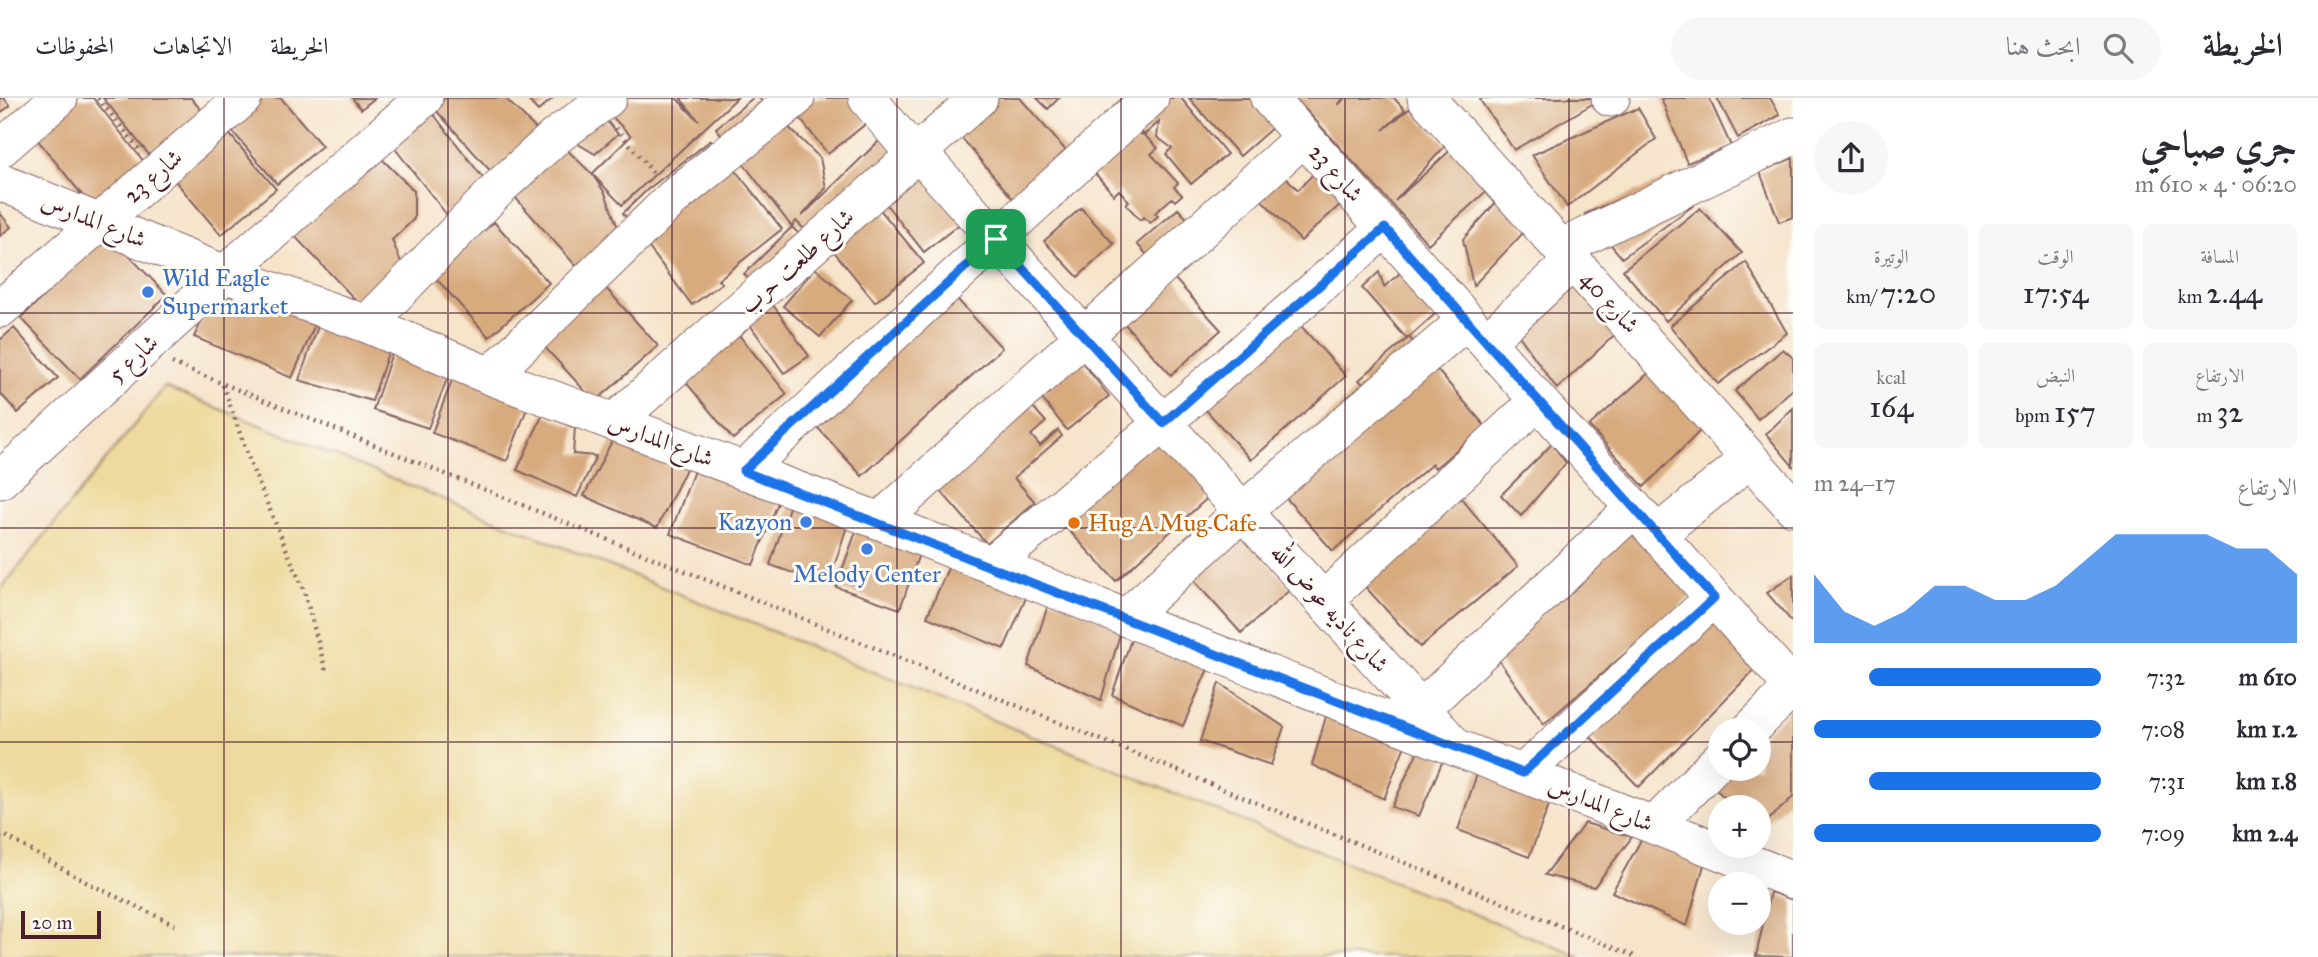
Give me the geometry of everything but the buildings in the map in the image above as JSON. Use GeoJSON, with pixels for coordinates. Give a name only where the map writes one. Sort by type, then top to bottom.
{"type":"FeatureCollection","features":[{"type":"Feature","properties":{"kind":"street"},"geometry":{"type":"LineString","coordinates":[[0,149],[59,98]]}},
{"type":"Feature","properties":{"kind":"street","name":"شارع 23"},"geometry":{"type":"LineString","coordinates":[[0,309],[243,98]]}},
{"type":"Feature","properties":{"kind":"street","name":"شارع 5"},"geometry":{"type":"LineString","coordinates":[[0,480],[225,274],[424,98]]}},
{"type":"Feature","properties":{"kind":"street"},"geometry":{"type":"LineString","coordinates":[[489,376],[674,197],[796,98]]}},
{"type":"Feature","properties":{"kind":"street","name":"شارع ناديه عوض الله"},"geometry":{"type":"LineString","coordinates":[[867,98],[909,148],[918,152],[1455,747]]}},
{"type":"Feature","properties":{"kind":"street","name":"شارع طلعت حرب"},"geometry":{"type":"LineString","coordinates":[[614,422],[979,98]]}},
{"type":"Feature","properties":{"kind":"street"},"geometry":{"type":"LineString","coordinates":[[743,471],[1150,98]]}},
{"type":"Feature","properties":{"kind":"street","name":"شارع 23"},"geometry":{"type":"LineString","coordinates":[[1269,98],[1793,687]]}},
{"type":"Feature","properties":{"kind":"street","name":"شارع 40"},"geometry":{"type":"LineString","coordinates":[[1426,98],[1793,506]]}},
{"type":"Feature","properties":{"kind":"street"},"geometry":{"type":"LineString","coordinates":[[367,324],[503,184],[555,137],[603,102]]}},
{"type":"Feature","properties":{"kind":"street"},"geometry":{"type":"LineString","coordinates":[[1126,618],[1242,511],[1477,331],[1567,254],[1793,136]]}},
{"type":"Feature","properties":{"kind":"street"},"geometry":{"type":"LineString","coordinates":[[880,522],[1304,137]]}},
{"type":"Feature","properties":{"kind":"street","name":"شارع المدارس"},"geometry":{"type":"LineString","coordinates":[[0,182],[225,274],[367,324],[489,376],[880,522],[1655,825],[1786,867]]}},
{"type":"Feature","properties":{"kind":"street"},"geometry":{"type":"LineString","coordinates":[[991,565],[1163,423],[1385,228]]}},
{"type":"Feature","properties":{"kind":"street"},"geometry":{"type":"LineString","coordinates":[[1324,601],[1538,401]]}},
{"type":"Feature","properties":{"kind":"street"},"geometry":{"type":"LineString","coordinates":[[1421,709],[1645,521],[1751,459]]}},
{"type":"Feature","properties":{"kind":"street"},"geometry":{"type":"LineString","coordinates":[[1523,773],[1714,598]]}},
{"type":"Feature","properties":{"kind":"street"},"geometry":{"type":"LineString","coordinates":[[1762,718],[1793,687]]}},
{"type":"Feature","properties":{"kind":"street"},"geometry":{"type":"LineString","coordinates":[[1655,825],[1708,771]]}},
{"type":"Feature","properties":{"kind":"path"},"geometry":{"type":"LineString","coordinates":[[97,98],[157,172]]}},
{"type":"Feature","properties":{"kind":"path"},"geometry":{"type":"LineString","coordinates":[[603,102],[674,197]]}},
{"type":"Feature","properties":{"kind":"path"},"geometry":{"type":"LineString","coordinates":[[142,351],[1637,957]]}},
{"type":"Feature","properties":{"kind":"path"},"geometry":{"type":"LineString","coordinates":[[223,384],[251,464],[304,591],[326,671]]}},
{"type":"Feature","properties":{"kind":"path"},"geometry":{"type":"LineString","coordinates":[[0,836],[4,835],[86,882],[175,925]]}},
{"type":"Feature","properties":{"kind":"sand"},"geometry":{"type":"Polygon","coordinates":[[[165,387],[1581,957],[0,957],[0,590],[165,387]]]}},
{"type":"Feature","properties":{"kind":"place","name":"Wild Eagle Supermarket"},"geometry":{"type":"Point","coordinates":[148,292]}},
{"type":"Feature","properties":{"kind":"place","name":"Kazyon"},"geometry":{"type":"Point","coordinates":[806,522]}},
{"type":"Feature","properties":{"kind":"place","name":"Hug A Mug Cafe"},"geometry":{"type":"Point","coordinates":[1074,523]}},
{"type":"Feature","properties":{"kind":"place","name":"Melody Center"},"geometry":{"type":"Point","coordinates":[867,549]}},
{"type":"Feature","properties":{"kind":"route"},"geometry":{"type":"LineString","coordinates":[[1385,228],[1714,598],[1523,773],[743,471],[996,239],[1163,423],[1385,228]]}}]}
